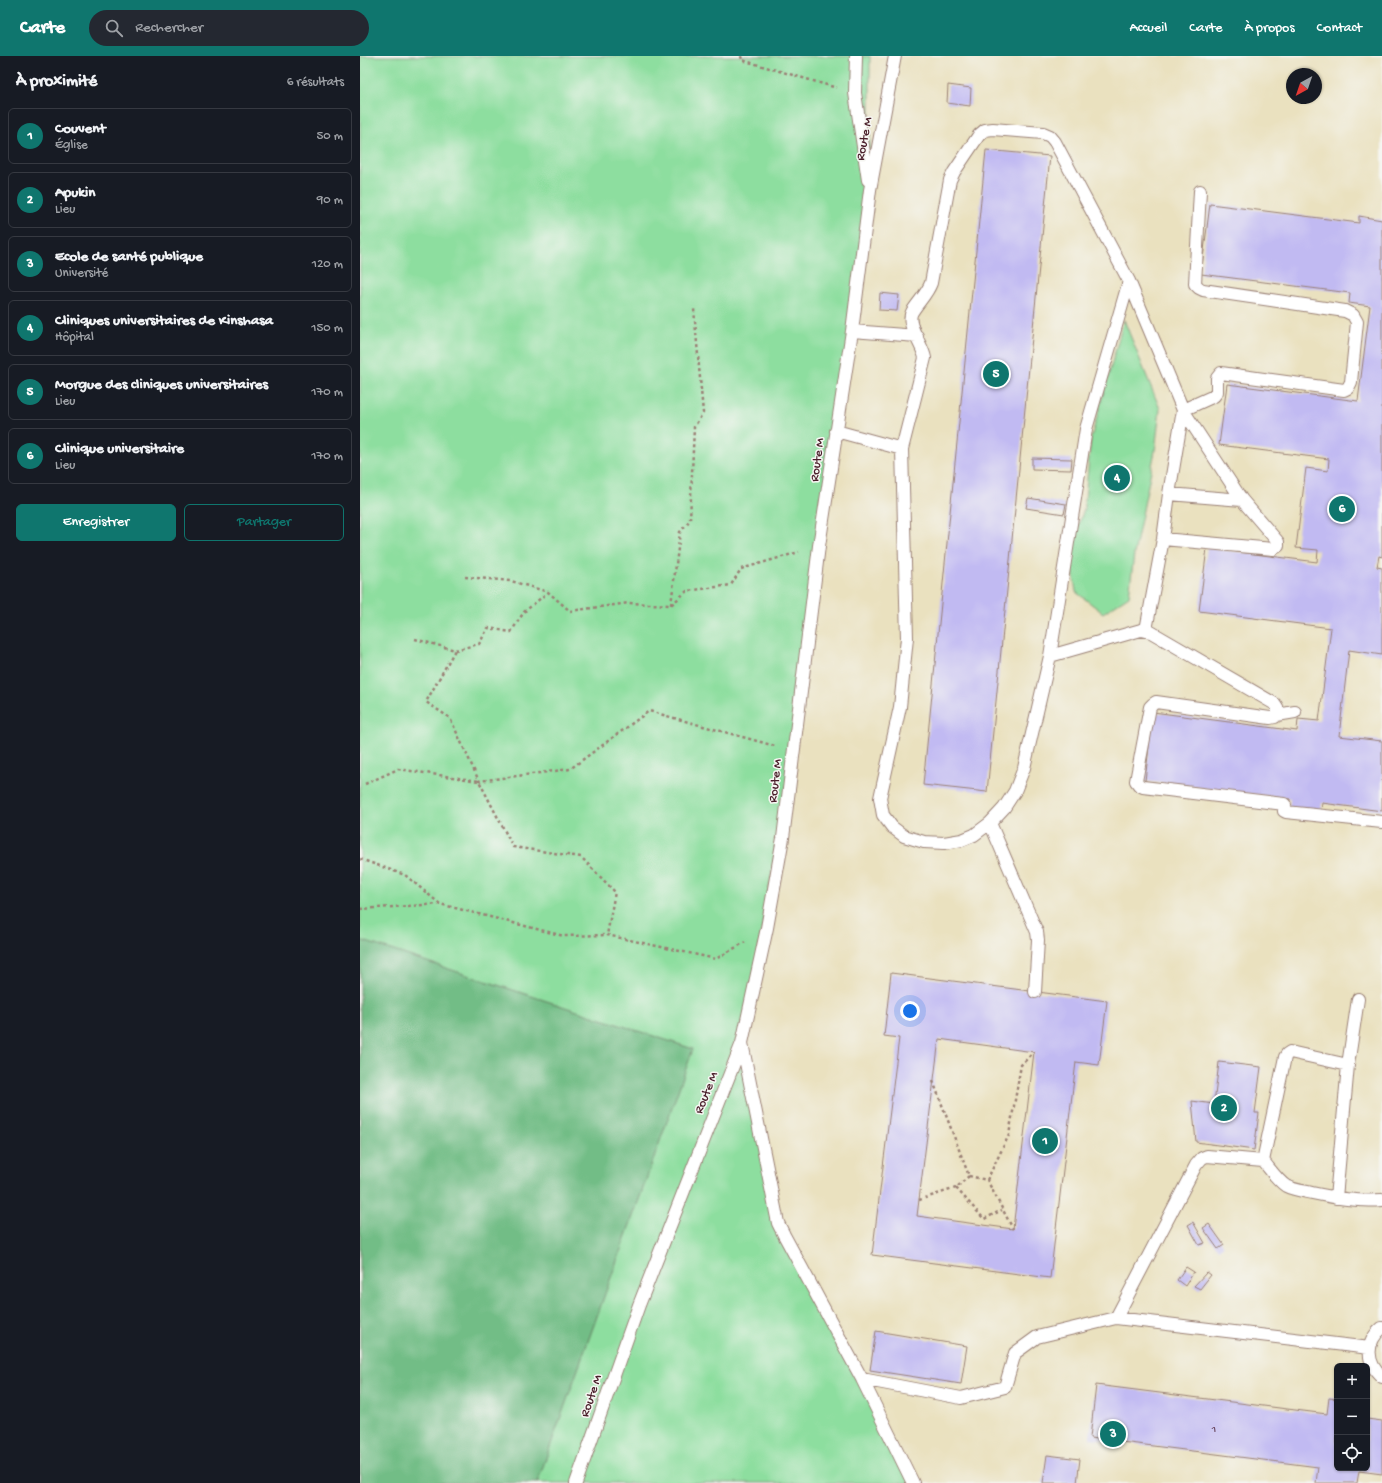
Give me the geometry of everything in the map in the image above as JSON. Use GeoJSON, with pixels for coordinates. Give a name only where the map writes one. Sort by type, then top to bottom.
{"type":"FeatureCollection","features":[{"type":"Feature","properties":{"kind":"lane"},"geometry":{"type":"LineString","coordinates":[[856,56],[855,93],[870,190]]}},
{"type":"Feature","properties":{"kind":"lane","name":"Route M"},"geometry":{"type":"LineString","coordinates":[[576,1483],[639,1305],[742,1043],[767,928],[783,838],[819,546],[852,331],[870,190],[895,56]]}},
{"type":"Feature","properties":{"kind":"lane"},"geometry":{"type":"LineString","coordinates":[[1129,281],[1086,429],[1050,656],[1024,768],[1015,791],[1004,808],[990,823],[974,835],[962,840],[944,843],[924,842],[904,836],[892,827],[883,815],[880,798],[900,707],[907,638],[902,449],[925,358],[910,317],[931,283],[950,180],[979,135],[985,130],[993,129],[1043,133],[1050,136],[1055,142],[1129,281],[1183,410],[1242,500],[1278,542],[1278,546],[1273,549],[1163,540]]}},
{"type":"Feature","properties":{"kind":"lane"},"geometry":{"type":"LineString","coordinates":[[1183,410],[1214,396],[1217,392],[1217,378],[1221,373],[1344,390],[1348,388],[1351,382],[1357,322],[1353,315],[1345,311],[1203,290],[1199,288],[1195,284],[1200,191]]}},
{"type":"Feature","properties":{"kind":"lane"},"geometry":{"type":"LineString","coordinates":[[852,331],[917,336]]}},
{"type":"Feature","properties":{"kind":"lane"},"geometry":{"type":"LineString","coordinates":[[1146,630],[1163,540],[1183,410]]}},
{"type":"Feature","properties":{"kind":"lane"},"geometry":{"type":"LineString","coordinates":[[836,431],[902,449]]}},
{"type":"Feature","properties":{"kind":"lane"},"geometry":{"type":"LineString","coordinates":[[1169,494],[1242,500]]}},
{"type":"Feature","properties":{"kind":"lane"},"geometry":{"type":"LineString","coordinates":[[1050,656],[1141,630],[1146,630],[1275,704],[1277,707],[1277,715]]}},
{"type":"Feature","properties":{"kind":"lane"},"geometry":{"type":"LineString","coordinates":[[1295,712],[1277,715],[1270,718],[1156,702],[1150,707],[1136,781],[1143,787],[1284,804],[1284,811],[1286,812],[1382,822]]}},
{"type":"Feature","properties":{"kind":"lane"},"geometry":{"type":"LineString","coordinates":[[990,823],[1037,932],[1038,940],[1035,992]]}},
{"type":"Feature","properties":{"kind":"lane"},"geometry":{"type":"LineString","coordinates":[[1336,1198],[1348,1065],[1358,999]]}},
{"type":"Feature","properties":{"kind":"lane"},"geometry":{"type":"LineString","coordinates":[[742,1043],[778,1223],[862,1379],[914,1483]]}},
{"type":"Feature","properties":{"kind":"lane"},"geometry":{"type":"LineString","coordinates":[[1263,1161],[1285,1057],[1287,1054],[1290,1052],[1348,1065]]}},
{"type":"Feature","properties":{"kind":"lane"},"geometry":{"type":"LineString","coordinates":[[1116,1318],[1196,1165],[1202,1158],[1207,1156],[1263,1161],[1284,1185],[1294,1189],[1336,1198],[1365,1202],[1382,1200]]}},
{"type":"Feature","properties":{"kind":"lane"},"geometry":{"type":"LineString","coordinates":[[862,1379],[961,1398],[1005,1387],[1016,1353],[1036,1337],[1116,1318],[1370,1348]]}},
{"type":"Feature","properties":{"kind":"lane"},"geometry":{"type":"LineString","coordinates":[[1382,1328],[1372,1340],[1369,1356],[1376,1372],[1382,1377]]}},
{"type":"Feature","properties":{"kind":"path"},"geometry":{"type":"LineString","coordinates":[[741,56],[742,60],[855,93]]}},
{"type":"Feature","properties":{"kind":"path"},"geometry":{"type":"LineString","coordinates":[[671,605],[680,532],[690,520],[694,427],[703,413],[694,309]]}},
{"type":"Feature","properties":{"kind":"path"},"geometry":{"type":"LineString","coordinates":[[465,577],[512,581],[548,592],[570,611],[629,603],[671,605],[687,591],[731,585],[741,569],[819,546]]}},
{"type":"Feature","properties":{"kind":"path"},"geometry":{"type":"LineString","coordinates":[[415,639],[454,650],[478,644],[488,628],[511,632],[524,612],[548,592]]}},
{"type":"Feature","properties":{"kind":"path"},"geometry":{"type":"LineString","coordinates":[[454,650],[426,702],[450,718],[512,847],[581,857],[615,892],[606,935]]}},
{"type":"Feature","properties":{"kind":"path"},"geometry":{"type":"LineString","coordinates":[[364,784],[398,769],[479,781],[570,769],[649,712],[793,751]]}},
{"type":"Feature","properties":{"kind":"path"},"geometry":{"type":"LineString","coordinates":[[360,859],[405,875],[440,904]]}},
{"type":"Feature","properties":{"kind":"path"},"geometry":{"type":"LineString","coordinates":[[360,909],[440,904],[564,936],[606,935],[716,959],[767,928]]}},
{"type":"Feature","properties":{"kind":"path"},"geometry":{"type":"LineString","coordinates":[[987,1180],[1009,1135],[1021,1065],[1034,1052]]}},
{"type":"Feature","properties":{"kind":"path"},"geometry":{"type":"LineString","coordinates":[[934,1081],[969,1176]]}},
{"type":"Feature","properties":{"kind":"path"},"geometry":{"type":"LineString","coordinates":[[969,1176],[987,1180]]}},
{"type":"Feature","properties":{"kind":"path"},"geometry":{"type":"LineString","coordinates":[[919,1200],[956,1188],[969,1176]]}},
{"type":"Feature","properties":{"kind":"path"},"geometry":{"type":"LineString","coordinates":[[987,1180],[1012,1229]]}},
{"type":"Feature","properties":{"kind":"path"},"geometry":{"type":"LineString","coordinates":[[956,1188],[984,1219],[1002,1210]]}},
{"type":"Feature","properties":{"kind":"green space"},"geometry":{"type":"Polygon","coordinates":[[[360,56],[870,56],[870,190],[793,751],[742,1043],[784,1235],[913,1483],[537,1483],[693,1049],[360,940],[360,56]]]}},
{"type":"Feature","properties":{"kind":"green space"},"geometry":{"type":"Polygon","coordinates":[[[1124,320],[1160,409],[1155,451],[1134,554],[1129,596],[1103,613],[1076,592],[1070,550],[1084,509],[1091,438],[1124,320]]]}},
{"type":"Feature","properties":{"kind":"green space"},"geometry":{"type":"Polygon","coordinates":[[[360,940],[693,1049],[537,1483],[360,1483],[360,940]]]}},
{"type":"Feature","properties":{"kind":"building"},"geometry":{"type":"Polygon","coordinates":[[[948,85],[971,88],[970,106],[947,103],[948,85]]]}},
{"type":"Feature","properties":{"kind":"building"},"geometry":{"type":"Polygon","coordinates":[[[986,150],[1050,156],[987,792],[923,785],[986,150]]]}},
{"type":"Feature","properties":{"kind":"building"},"geometry":{"type":"Polygon","coordinates":[[[1210,204],[1359,223],[1359,216],[1382,220],[1382,557],[1379,556],[1377,567],[1382,568],[1382,655],[1349,650],[1339,736],[1382,741],[1382,811],[1322,803],[1321,812],[1289,808],[1290,799],[1145,781],[1153,712],[1297,731],[1298,719],[1319,721],[1331,628],[1199,611],[1207,548],[1317,562],[1318,550],[1296,548],[1306,468],[1328,471],[1329,459],[1219,445],[1227,384],[1358,401],[1370,306],[1349,303],[1350,293],[1201,274],[1210,204]]]}},
{"type":"Feature","properties":{"kind":"building"},"geometry":{"type":"Polygon","coordinates":[[[880,293],[899,295],[897,311],[879,310],[880,293]]]}},
{"type":"Feature","properties":{"kind":"building"},"geometry":{"type":"Polygon","coordinates":[[[1032,458],[1072,459],[1071,470],[1032,469],[1032,458]]]}},
{"type":"Feature","properties":{"kind":"building"},"geometry":{"type":"Polygon","coordinates":[[[1028,498],[1066,504],[1064,514],[1026,508],[1028,498]]]}},
{"type":"Feature","properties":{"kind":"building"},"geometry":{"type":"Polygon","coordinates":[[[891,973],[1107,1001],[1099,1065],[1076,1062],[1050,1278],[872,1255],[899,1038],[884,1036],[891,973]],[[939,1039],[917,1216],[1013,1229],[1034,1052],[939,1039]]]}},
{"type":"Feature","properties":{"kind":"building"},"geometry":{"type":"Polygon","coordinates":[[[1219,1062],[1261,1067],[1255,1113],[1259,1113],[1254,1150],[1196,1142],[1192,1101],[1214,1104],[1219,1062]]]}},
{"type":"Feature","properties":{"kind":"building"},"geometry":{"type":"Polygon","coordinates":[[[1193,1222],[1205,1243],[1199,1245],[1188,1225],[1193,1222]]]}},
{"type":"Feature","properties":{"kind":"building"},"geometry":{"type":"Polygon","coordinates":[[[1209,1224],[1224,1245],[1218,1249],[1203,1228],[1209,1224]]]}},
{"type":"Feature","properties":{"kind":"building"},"geometry":{"type":"Polygon","coordinates":[[[1186,1267],[1194,1272],[1185,1286],[1177,1280],[1186,1267]]]}},
{"type":"Feature","properties":{"kind":"building"},"geometry":{"type":"Polygon","coordinates":[[[1207,1272],[1211,1275],[1200,1289],[1194,1286],[1207,1272]]]}},
{"type":"Feature","properties":{"kind":"building"},"geometry":{"type":"Polygon","coordinates":[[[876,1331],[967,1346],[961,1384],[870,1370],[876,1331]]]}},
{"type":"Feature","properties":{"kind":"building"},"geometry":{"type":"Polygon","coordinates":[[[1096,1385],[1327,1414],[1329,1398],[1334,1399],[1334,1471],[1359,1471],[1357,1483],[1316,1483],[1318,1467],[1090,1438],[1096,1385]]]}},
{"type":"Feature","properties":{"kind":"building"},"geometry":{"type":"Polygon","coordinates":[[[1370,1419],[1382,1421],[1382,1474],[1359,1471],[1370,1471],[1370,1419]]]}},
{"type":"Feature","properties":{"kind":"building"},"geometry":{"type":"Polygon","coordinates":[[[1047,1455],[1080,1459],[1077,1483],[1043,1483],[1047,1455]]]}},
{"type":"Feature","properties":{"kind":"place","name":"Morgue des cliniques universitaires"},"geometry":{"type":"Point","coordinates":[996,374]}},
{"type":"Feature","properties":{"kind":"place","name":"Cliniques universitaires de Kinshasa"},"geometry":{"type":"Point","coordinates":[1117,478]}},
{"type":"Feature","properties":{"kind":"place","name":"Clinique universitaire"},"geometry":{"type":"Point","coordinates":[1342,509]}},
{"type":"Feature","properties":{"kind":"place","name":"Apukin"},"geometry":{"type":"Point","coordinates":[1224,1108]}},
{"type":"Feature","properties":{"kind":"place","name":"Couvent"},"geometry":{"type":"Point","coordinates":[1045,1141]}},
{"type":"Feature","properties":{"kind":"place","name":"Ecole de santé publique"},"geometry":{"type":"Point","coordinates":[1113,1434]}}]}
